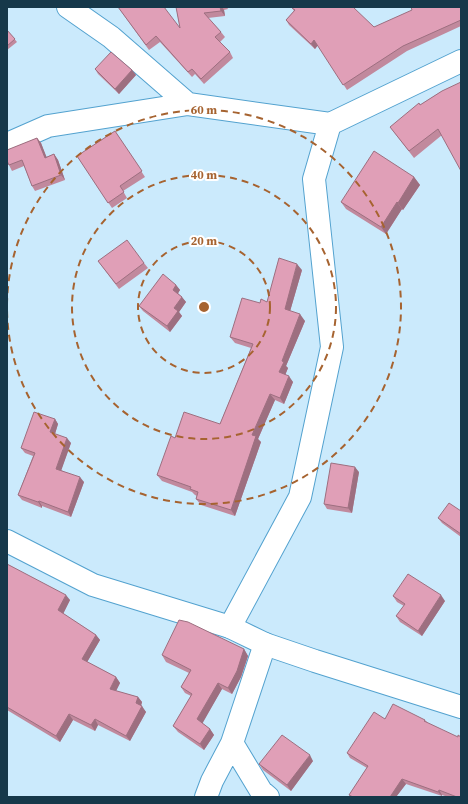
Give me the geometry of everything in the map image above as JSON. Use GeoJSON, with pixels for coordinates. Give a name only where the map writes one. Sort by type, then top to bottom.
{"type":"FeatureCollection","features":[{"type":"Feature","properties":{"kind":"street"},"geometry":{"type":"LineString","coordinates":[[68,7],[111,37],[188,104]]}},
{"type":"Feature","properties":{"kind":"street"},"geometry":{"type":"LineString","coordinates":[[7,144],[48,126],[188,104],[330,124],[461,61]]}},
{"type":"Feature","properties":{"kind":"street"},"geometry":{"type":"LineString","coordinates":[[230,627],[300,497],[332,347],[314,179],[330,124]]}},
{"type":"Feature","properties":{"kind":"street"},"geometry":{"type":"LineString","coordinates":[[7,541],[93,585],[230,627],[265,644],[315,662],[461,707]]}},
{"type":"Feature","properties":{"kind":"street"},"geometry":{"type":"LineString","coordinates":[[206,797],[212,781],[232,743],[265,644]]}},
{"type":"Feature","properties":{"kind":"street"},"geometry":{"type":"LineString","coordinates":[[232,743],[261,791],[268,797]]}},
{"type":"Feature","properties":{"kind":"building"},"geometry":{"type":"Polygon","coordinates":[[[118,7],[164,7],[180,28],[176,7],[220,7],[221,11],[204,13],[221,32],[215,37],[230,52],[201,79],[192,69],[188,72],[156,36],[146,45],[118,7]]]}},
{"type":"Feature","properties":{"kind":"building"},"geometry":{"type":"Polygon","coordinates":[[[292,7],[353,7],[374,27],[412,10],[411,7],[461,7],[461,20],[403,46],[343,85],[314,40],[311,44],[286,20],[295,10],[292,7]]]}},
{"type":"Feature","properties":{"kind":"building"},"geometry":{"type":"Polygon","coordinates":[[[7,30],[15,39],[7,46],[7,30]]]}},
{"type":"Feature","properties":{"kind":"building"},"geometry":{"type":"Polygon","coordinates":[[[111,52],[132,70],[115,89],[95,69],[111,52]]]}},
{"type":"Feature","properties":{"kind":"building"},"geometry":{"type":"Polygon","coordinates":[[[461,82],[461,171],[438,129],[409,151],[390,127],[419,103],[420,105],[442,91],[461,82]]]}},
{"type":"Feature","properties":{"kind":"building"},"geometry":{"type":"Polygon","coordinates":[[[115,131],[142,171],[120,186],[124,192],[108,203],[77,156],[115,131]]]}},
{"type":"Feature","properties":{"kind":"building"},"geometry":{"type":"Polygon","coordinates":[[[37,138],[45,158],[54,154],[61,175],[32,186],[22,160],[9,165],[7,161],[7,150],[37,138]]]}},
{"type":"Feature","properties":{"kind":"building"},"geometry":{"type":"Polygon","coordinates":[[[374,151],[414,177],[381,227],[341,202],[374,151]]]}},
{"type":"Feature","properties":{"kind":"building"},"geometry":{"type":"Polygon","coordinates":[[[127,240],[144,263],[116,284],[98,261],[127,240]]]}},
{"type":"Feature","properties":{"kind":"building"},"geometry":{"type":"Polygon","coordinates":[[[279,258],[297,264],[285,309],[300,314],[282,361],[284,362],[279,372],[289,376],[280,398],[270,394],[252,435],[256,436],[231,510],[196,499],[198,492],[190,489],[191,487],[157,475],[171,436],[175,438],[184,412],[220,424],[253,344],[230,337],[242,298],[260,303],[261,299],[267,302],[279,258]]]}},
{"type":"Feature","properties":{"kind":"building"},"geometry":{"type":"Polygon","coordinates":[[[163,274],[176,285],[173,290],[182,297],[174,308],[178,311],[167,326],[139,306],[163,274]]]}},
{"type":"Feature","properties":{"kind":"building"},"geometry":{"type":"Polygon","coordinates":[[[34,412],[55,419],[50,432],[67,438],[56,469],[80,477],[68,512],[18,495],[35,453],[21,448],[34,412]]]}},
{"type":"Feature","properties":{"kind":"building"},"geometry":{"type":"Polygon","coordinates":[[[331,463],[355,467],[348,508],[324,504],[331,463]]]}},
{"type":"Feature","properties":{"kind":"building"},"geometry":{"type":"Polygon","coordinates":[[[449,503],[461,511],[461,534],[438,518],[449,503]]]}},
{"type":"Feature","properties":{"kind":"building"},"geometry":{"type":"Polygon","coordinates":[[[7,564],[66,595],[58,610],[96,635],[82,659],[116,677],[110,689],[138,697],[136,703],[142,706],[126,736],[95,719],[91,725],[69,714],[56,736],[7,707],[7,564]]]}},
{"type":"Feature","properties":{"kind":"building"},"geometry":{"type":"Polygon","coordinates":[[[408,574],[441,595],[418,631],[396,616],[405,604],[393,596],[408,574]]]}},
{"type":"Feature","properties":{"kind":"building"},"geometry":{"type":"Polygon","coordinates":[[[179,620],[188,622],[244,649],[237,671],[228,688],[218,683],[197,719],[210,729],[200,744],[173,726],[192,694],[181,687],[191,670],[162,655],[179,620]]]}},
{"type":"Feature","properties":{"kind":"building"},"geometry":{"type":"Polygon","coordinates":[[[393,704],[425,720],[424,721],[461,737],[461,797],[457,797],[439,790],[438,792],[402,779],[390,797],[353,797],[349,795],[368,766],[347,753],[374,712],[385,719],[393,704]]]}},
{"type":"Feature","properties":{"kind":"building"},"geometry":{"type":"Polygon","coordinates":[[[282,735],[310,755],[287,785],[259,764],[282,735]]]}}]}
